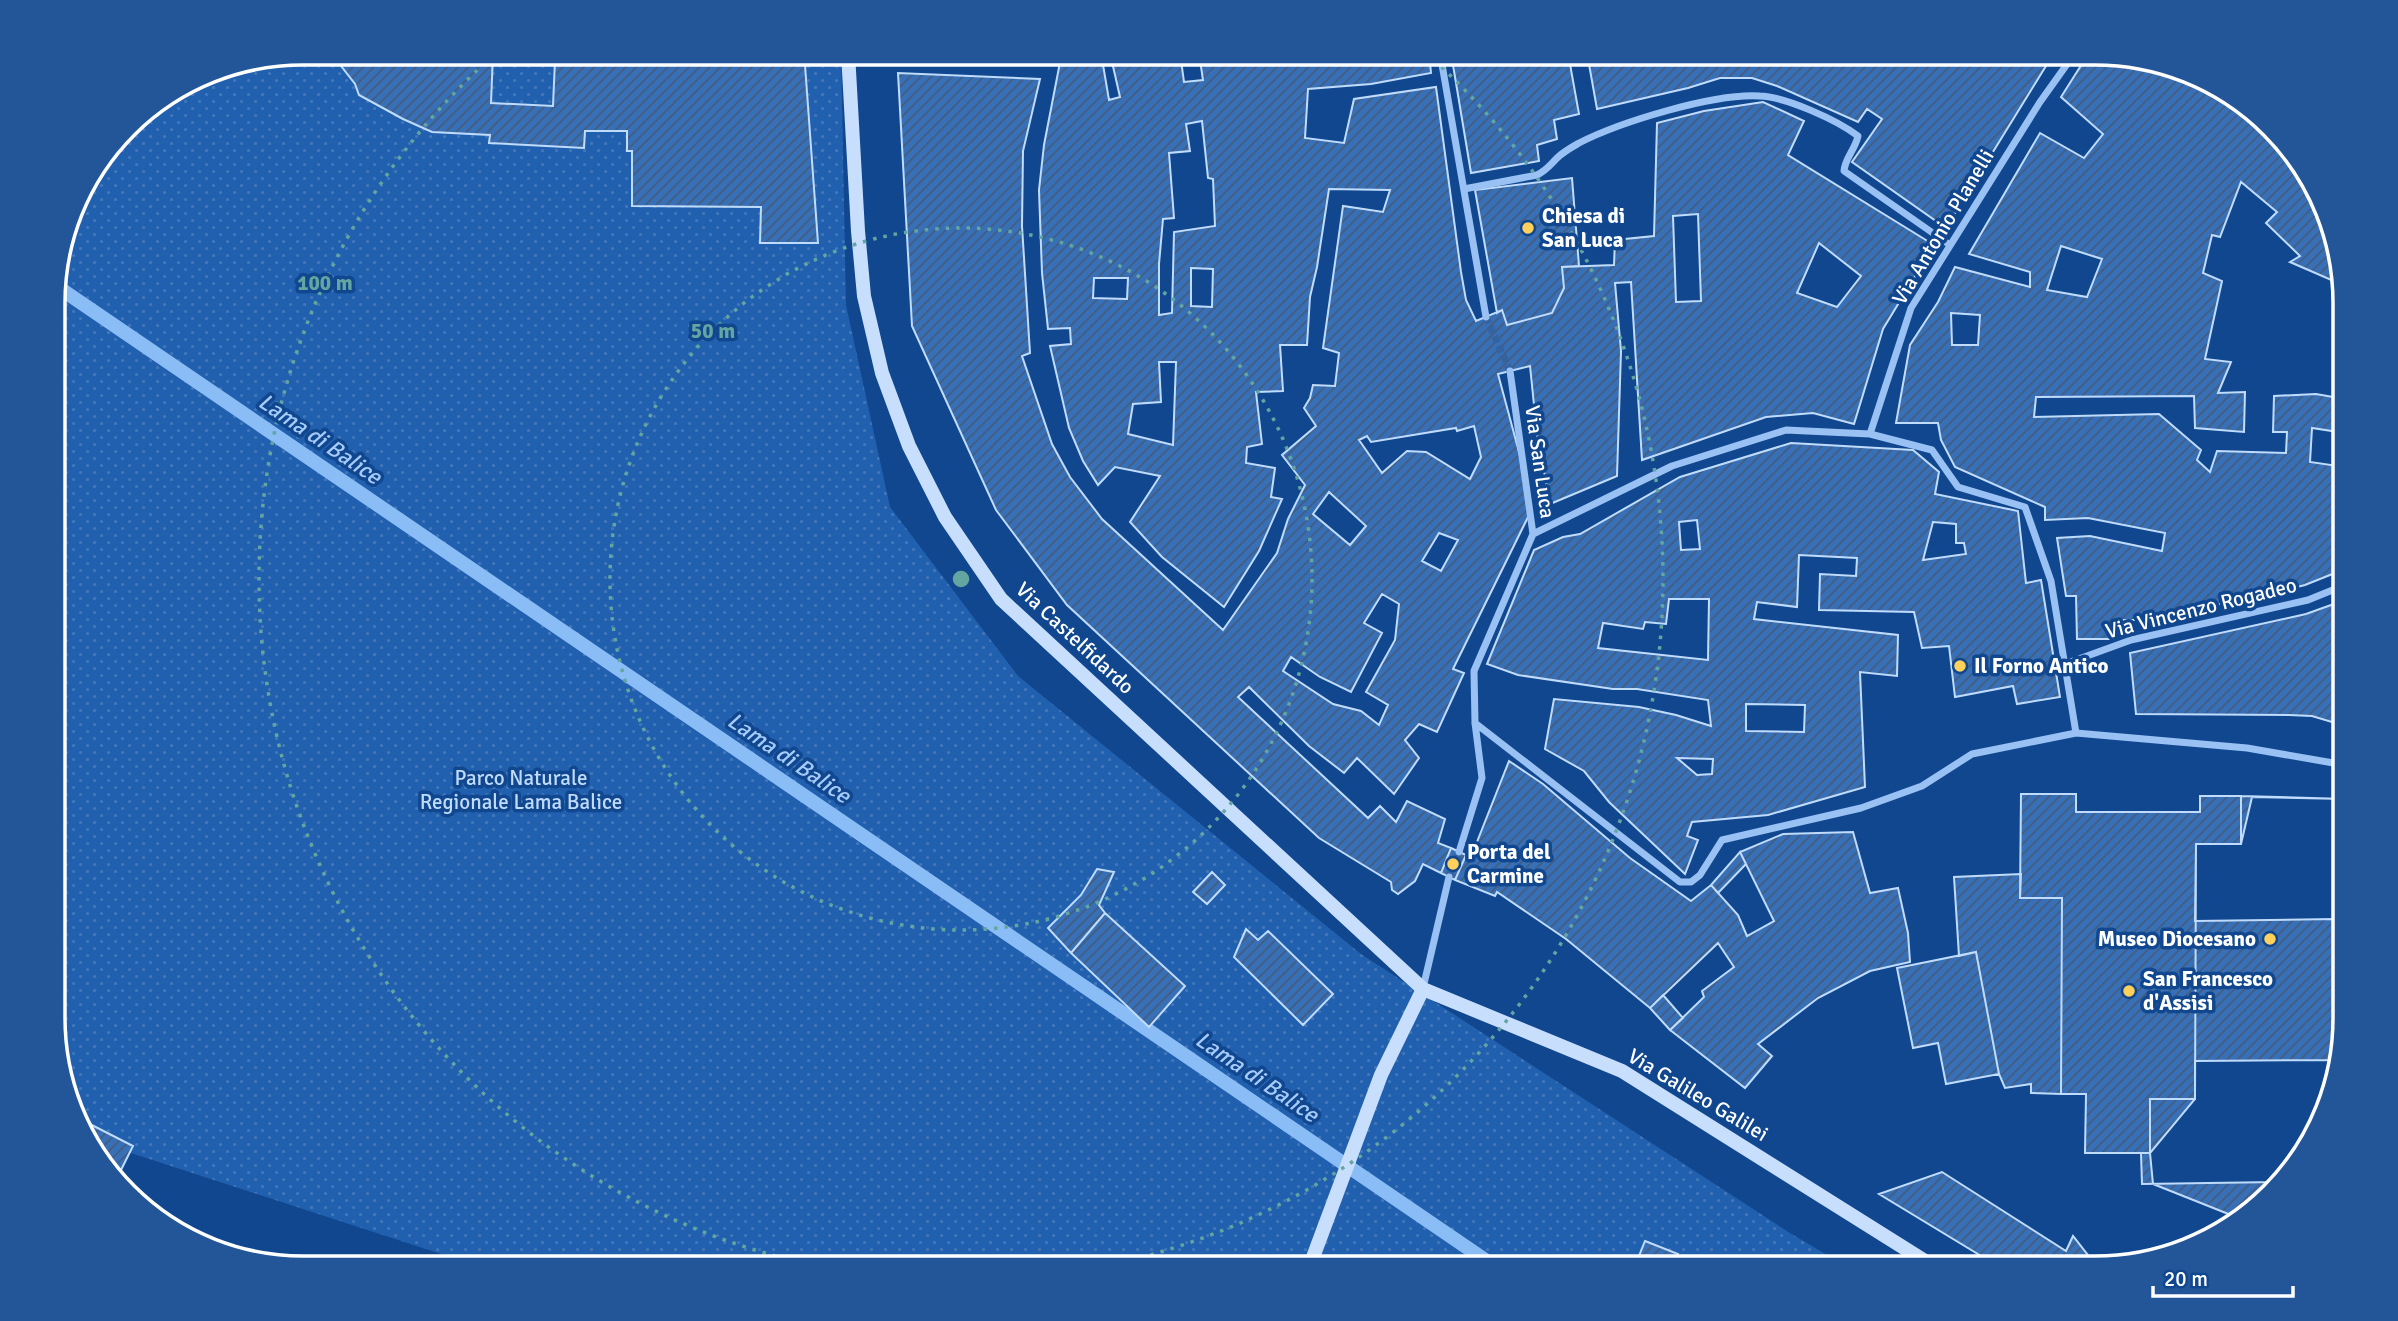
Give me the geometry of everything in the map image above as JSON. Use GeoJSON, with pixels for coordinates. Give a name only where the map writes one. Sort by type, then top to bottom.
{"type":"FeatureCollection","features":[{"type":"Feature","properties":{"kind":"street","name":"Via Castelfidardo"},"geometry":{"type":"LineString","coordinates":[[849,65],[864,296],[882,373],[909,446],[945,517],[1001,599],[1423,989]]}},
{"type":"Feature","properties":{"kind":"street"},"geometry":{"type":"LineString","coordinates":[[1442,65],[1486,317]]}},
{"type":"Feature","properties":{"kind":"street","name":"Via Antonio Planelli"},"geometry":{"type":"LineString","coordinates":[[1870,434],[1911,308],[2066,65]]}},
{"type":"Feature","properties":{"kind":"street"},"geometry":{"type":"LineString","coordinates":[[1464,189],[1537,175],[1546,171],[1557,158],[1577,144],[1604,132],[1672,110],[1720,99],[1759,95],[1785,100],[1848,128],[1858,136],[1856,146],[1844,163],[1844,171],[1950,245]]}},
{"type":"Feature","properties":{"kind":"street","name":"Via San Luca"},"geometry":{"type":"LineString","coordinates":[[1475,723],[1474,671],[1533,534],[1510,371]]}},
{"type":"Feature","properties":{"kind":"street"},"geometry":{"type":"LineString","coordinates":[[1533,534],[1672,466],[1786,430],[1870,434],[1932,450],[1958,487],[2025,507],[2051,581],[2076,733]]}},
{"type":"Feature","properties":{"kind":"street","name":"Via Vincenzo Rogadeo"},"geometry":{"type":"LineString","coordinates":[[2065,664],[2130,640],[2308,600],[2333,590]]}},
{"type":"Feature","properties":{"kind":"street"},"geometry":{"type":"LineString","coordinates":[[1475,723],[1680,882],[1691,882],[1700,874],[1722,840],[1861,808],[1923,786],[1972,754],[2076,733],[2247,748],[2333,763]]}},
{"type":"Feature","properties":{"kind":"street"},"geometry":{"type":"LineString","coordinates":[[1460,852],[1482,778],[1475,723]]}},
{"type":"Feature","properties":{"kind":"street"},"geometry":{"type":"LineString","coordinates":[[1313,1256],[1381,1075],[1423,989],[1449,877]]}},
{"type":"Feature","properties":{"kind":"street","name":"Via Galileo Galilei"},"geometry":{"type":"LineString","coordinates":[[1423,989],[1622,1071],[1917,1256]]}},
{"type":"Feature","properties":{"kind":"green space","name":"Parco Naturale Regionale Lama Balice"},"geometry":{"type":"Polygon","coordinates":[[[303,65],[841,65],[846,305],[890,507],[1018,676],[1361,954],[1829,1256],[447,1256],[101,1143],[83,1109],[73,1080],[67,1049],[65,287],[73,241],[89,198],[105,171],[135,135],[158,114],[198,89],[257,69],[303,65]]]}},
{"type":"Feature","properties":{"kind":"building"},"geometry":{"type":"Polygon","coordinates":[[[340,65],[493,65],[491,103],[553,106],[555,65],[805,65],[818,243],[760,243],[761,207],[632,206],[632,151],[627,151],[627,131],[585,131],[584,148],[489,143],[490,135],[432,132],[359,95],[355,84],[340,65]]]}},
{"type":"Feature","properties":{"kind":"building"},"geometry":{"type":"Polygon","coordinates":[[[1059,65],[1103,65],[1109,100],[1120,97],[1113,65],[1182,65],[1184,82],[1203,80],[1201,65],[1430,65],[1431,73],[1371,84],[1308,89],[1305,138],[1344,143],[1354,99],[1436,87],[1466,300],[1476,321],[1502,310],[1507,325],[1552,313],[1564,288],[1562,267],[1614,265],[1615,240],[1654,236],[1657,123],[1704,111],[1763,102],[1804,121],[1788,155],[1934,245],[1883,329],[1854,424],[1813,413],[1766,417],[1642,460],[1631,282],[1615,283],[1621,351],[1617,476],[1550,504],[1537,434],[1530,366],[1498,374],[1526,478],[1531,511],[1453,669],[1464,673],[1437,732],[1419,724],[1405,740],[1419,758],[1394,794],[1357,758],[1344,773],[1309,746],[1249,687],[1238,697],[1368,818],[1380,806],[1396,822],[1407,801],[1445,819],[1438,843],[1451,848],[1441,873],[1423,864],[1415,881],[1398,894],[1392,890],[1391,882],[1319,838],[1067,605],[996,510],[912,326],[898,73],[1040,79],[1023,151],[1022,226],[1030,353],[1022,356],[1052,444],[1070,477],[1102,519],[1223,630],[1277,553],[1288,519],[1305,485],[1282,455],[1316,426],[1304,408],[1313,385],[1335,386],[1339,353],[1323,348],[1343,206],[1383,212],[1390,190],[1329,189],[1310,297],[1307,345],[1280,345],[1283,391],[1256,392],[1262,444],[1247,447],[1246,463],[1275,468],[1271,497],[1282,499],[1259,551],[1224,607],[1162,557],[1130,522],[1160,476],[1115,467],[1098,485],[1083,461],[1069,428],[1050,346],[1071,344],[1070,328],[1048,329],[1042,273],[1039,190],[1044,145],[1059,65]],[[1202,121],[1186,124],[1190,151],[1169,153],[1174,218],[1163,219],[1159,264],[1159,315],[1172,313],[1174,232],[1215,226],[1213,179],[1208,178],[1202,121]],[[1698,214],[1673,216],[1676,302],[1701,301],[1698,214]],[[1819,243],[1797,293],[1837,307],[1861,276],[1819,243]],[[1191,268],[1191,306],[1212,307],[1213,269],[1191,268]],[[1094,278],[1093,298],[1127,299],[1128,278],[1094,278]],[[1159,362],[1161,402],[1133,404],[1128,434],[1173,445],[1176,362],[1159,362]],[[1474,426],[1457,431],[1456,428],[1371,442],[1367,436],[1359,440],[1382,473],[1407,451],[1426,452],[1470,479],[1481,457],[1474,426]],[[1329,492],[1313,514],[1350,545],[1366,526],[1329,492]],[[1439,533],[1422,561],[1441,571],[1458,540],[1439,533]],[[1382,594],[1364,623],[1382,633],[1351,692],[1320,677],[1291,657],[1283,671],[1333,704],[1361,711],[1379,725],[1388,705],[1366,692],[1395,640],[1399,604],[1382,594]]]}},
{"type":"Feature","properties":{"kind":"building"},"geometry":{"type":"Polygon","coordinates":[[[1453,65],[1570,65],[1579,114],[1554,120],[1557,139],[1537,145],[1539,161],[1471,173],[1453,65]]]}},
{"type":"Feature","properties":{"kind":"building"},"geometry":{"type":"Polygon","coordinates":[[[1589,65],[2047,65],[1946,228],[1852,162],[1882,119],[1867,109],[1858,122],[1777,86],[1752,78],[1720,78],[1597,109],[1589,65]]]}},
{"type":"Feature","properties":{"kind":"building"},"geometry":{"type":"Polygon","coordinates":[[[2081,65],[2126,67],[2157,73],[2200,89],[2227,105],[2252,124],[2274,146],[2293,171],[2321,226],[2332,280],[2290,262],[2300,256],[2266,223],[2277,212],[2241,182],[2220,237],[2212,235],[2203,273],[2222,281],[2205,359],[2231,362],[2218,393],[2245,392],[2244,432],[2195,428],[2194,396],[2036,397],[2034,417],[2159,414],[2201,450],[2197,460],[2210,472],[2217,451],[2286,453],[2287,432],[2273,432],[2274,396],[2316,394],[2333,397],[2333,431],[2312,428],[2310,462],[2333,465],[2333,574],[2305,585],[2269,594],[2141,620],[2114,620],[2112,639],[2077,639],[2076,596],[2066,596],[2057,538],[2090,536],[2162,551],[2165,533],[2088,518],[2045,520],[2045,507],[1955,467],[1941,440],[1938,423],[1896,423],[1910,345],[1938,302],[1955,267],[2030,287],[2030,272],[1969,254],[2040,133],[2084,158],[2103,134],[2061,97],[2081,65]],[[2061,246],[2047,290],[2087,297],[2102,259],[2061,246]],[[1951,313],[1952,345],[1978,345],[1980,315],[1951,313]]]}},
{"type":"Feature","properties":{"kind":"building","name":"Chiesa di San Luca"},"geometry":{"type":"Polygon","coordinates":[[[1572,178],[1579,266],[1562,267],[1564,288],[1552,313],[1507,325],[1502,310],[1497,313],[1475,190],[1572,178]]]}},
{"type":"Feature","properties":{"kind":"building"},"geometry":{"type":"Polygon","coordinates":[[[1791,443],[1913,450],[1939,472],[1935,494],[2018,511],[2026,583],[2041,580],[2060,697],[2017,704],[2013,686],[1955,697],[1949,646],[1922,648],[1914,612],[1819,610],[1820,574],[1856,576],[1857,558],[1799,555],[1797,607],[1757,602],[1754,619],[1898,635],[1897,676],[1860,672],[1865,787],[1768,815],[1692,822],[1687,836],[1698,840],[1685,874],[1609,802],[1584,771],[1545,749],[1554,699],[1639,707],[1711,726],[1708,700],[1518,675],[1487,664],[1534,550],[1563,537],[1580,534],[1680,477],[1791,443]],[[1697,520],[1679,522],[1681,550],[1700,549],[1697,520]],[[1933,522],[1923,560],[1966,554],[1964,543],[1956,543],[1956,524],[1933,522]],[[1669,599],[1666,624],[1645,622],[1643,629],[1603,623],[1598,648],[1708,660],[1709,599],[1669,599]],[[1746,704],[1746,731],[1804,732],[1805,705],[1746,704]],[[1677,758],[1697,775],[1712,774],[1713,759],[1677,758]]]}},
{"type":"Feature","properties":{"kind":"building"},"geometry":{"type":"Polygon","coordinates":[[[2333,604],[2333,722],[2312,716],[2289,715],[2136,714],[2130,653],[2306,614],[2333,604]]]}},
{"type":"Feature","properties":{"kind":"building"},"geometry":{"type":"Polygon","coordinates":[[[1509,761],[1543,784],[1630,858],[1691,901],[1711,885],[1738,915],[1747,936],[1774,921],[1740,852],[1783,834],[1853,832],[1870,893],[1898,888],[1908,933],[1910,962],[1870,971],[1818,998],[1758,1044],[1772,1056],[1745,1088],[1670,1030],[1704,997],[1702,991],[1734,967],[1718,943],[1650,1008],[1566,939],[1497,892],[1495,896],[1455,880],[1466,855],[1471,857],[1509,761]]]}},
{"type":"Feature","properties":{"kind":"building","name":"San Francesco d'Assisi"},"geometry":{"type":"Polygon","coordinates":[[[2021,794],[2076,794],[2076,812],[2200,812],[2200,796],[2241,796],[2241,844],[2196,844],[2195,1099],[2150,1099],[2150,1153],[2085,1153],[2086,1094],[2061,1094],[2062,898],[2020,898],[2021,794]]]}},
{"type":"Feature","properties":{"kind":"building"},"geometry":{"type":"Polygon","coordinates":[[[2241,796],[2333,799],[2333,919],[2195,921],[2196,844],[2241,844],[2241,796]]]}},
{"type":"Feature","properties":{"kind":"building","name":"Museo Diocesano"},"geometry":{"type":"Polygon","coordinates":[[[2252,797],[2333,799],[2333,1018],[2325,1080],[2309,1123],[2293,1150],[2274,1175],[2229,1214],[2153,1184],[2150,1153],[2195,1099],[2196,844],[2241,844],[2252,797]]]}},
{"type":"Feature","properties":{"kind":"building"},"geometry":{"type":"Polygon","coordinates":[[[1451,848],[1466,855],[1455,880],[1441,873],[1451,848]]]}},
{"type":"Feature","properties":{"kind":"building"},"geometry":{"type":"Polygon","coordinates":[[[1740,852],[1746,864],[1718,893],[1711,885],[1740,852]]]}},
{"type":"Feature","properties":{"kind":"building"},"geometry":{"type":"Polygon","coordinates":[[[1097,869],[1114,872],[1099,905],[1105,913],[1071,953],[1048,928],[1081,895],[1097,869]]]}},
{"type":"Feature","properties":{"kind":"building"},"geometry":{"type":"Polygon","coordinates":[[[1212,872],[1225,885],[1207,904],[1193,892],[1212,872]]]}},
{"type":"Feature","properties":{"kind":"building"},"geometry":{"type":"Polygon","coordinates":[[[2021,874],[2020,898],[2062,898],[2061,1094],[2031,1093],[2031,1084],[2005,1088],[1999,1074],[1976,952],[1959,956],[1954,877],[2021,874]]]}},
{"type":"Feature","properties":{"kind":"building"},"geometry":{"type":"Polygon","coordinates":[[[1105,913],[1185,986],[1149,1027],[1071,953],[1105,913]]]}},
{"type":"Feature","properties":{"kind":"building"},"geometry":{"type":"Polygon","coordinates":[[[1246,929],[1258,940],[1268,931],[1333,994],[1303,1025],[1234,957],[1246,929]]]}},
{"type":"Feature","properties":{"kind":"building"},"geometry":{"type":"Polygon","coordinates":[[[1976,952],[1999,1074],[1946,1084],[1938,1043],[1913,1048],[1897,968],[1976,952]]]}},
{"type":"Feature","properties":{"kind":"building"},"geometry":{"type":"Polygon","coordinates":[[[1663,995],[1683,1018],[1670,1030],[1650,1008],[1663,995]]]}},
{"type":"Feature","properties":{"kind":"building"},"geometry":{"type":"Polygon","coordinates":[[[2329,1060],[2321,1095],[2309,1123],[2293,1150],[2267,1182],[2142,1184],[2141,1153],[2150,1153],[2150,1099],[2195,1099],[2195,1061],[2329,1060]]]}},
{"type":"Feature","properties":{"kind":"building"},"geometry":{"type":"Polygon","coordinates":[[[91,1124],[133,1146],[121,1170],[91,1124]]]}},
{"type":"Feature","properties":{"kind":"building"},"geometry":{"type":"Polygon","coordinates":[[[1942,1172],[2066,1251],[2073,1236],[2089,1256],[1981,1256],[1879,1194],[1942,1172]]]}},
{"type":"Feature","properties":{"kind":"building"},"geometry":{"type":"Polygon","coordinates":[[[1645,1241],[1678,1254],[1677,1256],[1639,1256],[1645,1241]]]}},
{"type":"Feature","properties":{"kind":"waterway","name":"Lama di Balice"},"geometry":{"type":"LineString","coordinates":[[65,292],[1479,1256]]}},
{"type":"Feature","properties":{"kind":"tunnel"},"geometry":{"type":"LineString","coordinates":[[1486,317],[1510,371]]}},
{"type":"Feature","properties":{"kind":"tunnel"},"geometry":{"type":"LineString","coordinates":[[1449,877],[1459,852]]}},
{"type":"Feature","properties":{"kind":"place","name":"Chiesa di San Luca"},"geometry":{"type":"Point","coordinates":[1528,228]}},
{"type":"Feature","properties":{"kind":"place","name":"Il Forno Antico"},"geometry":{"type":"Point","coordinates":[1960,666]}},
{"type":"Feature","properties":{"kind":"place","name":"Porta del Carmine"},"geometry":{"type":"Point","coordinates":[1453,864]}},
{"type":"Feature","properties":{"kind":"place","name":"Museo Diocesano"},"geometry":{"type":"Point","coordinates":[2270,939]}},
{"type":"Feature","properties":{"kind":"place","name":"San Francesco d'Assisi"},"geometry":{"type":"Point","coordinates":[2129,991]}}]}
